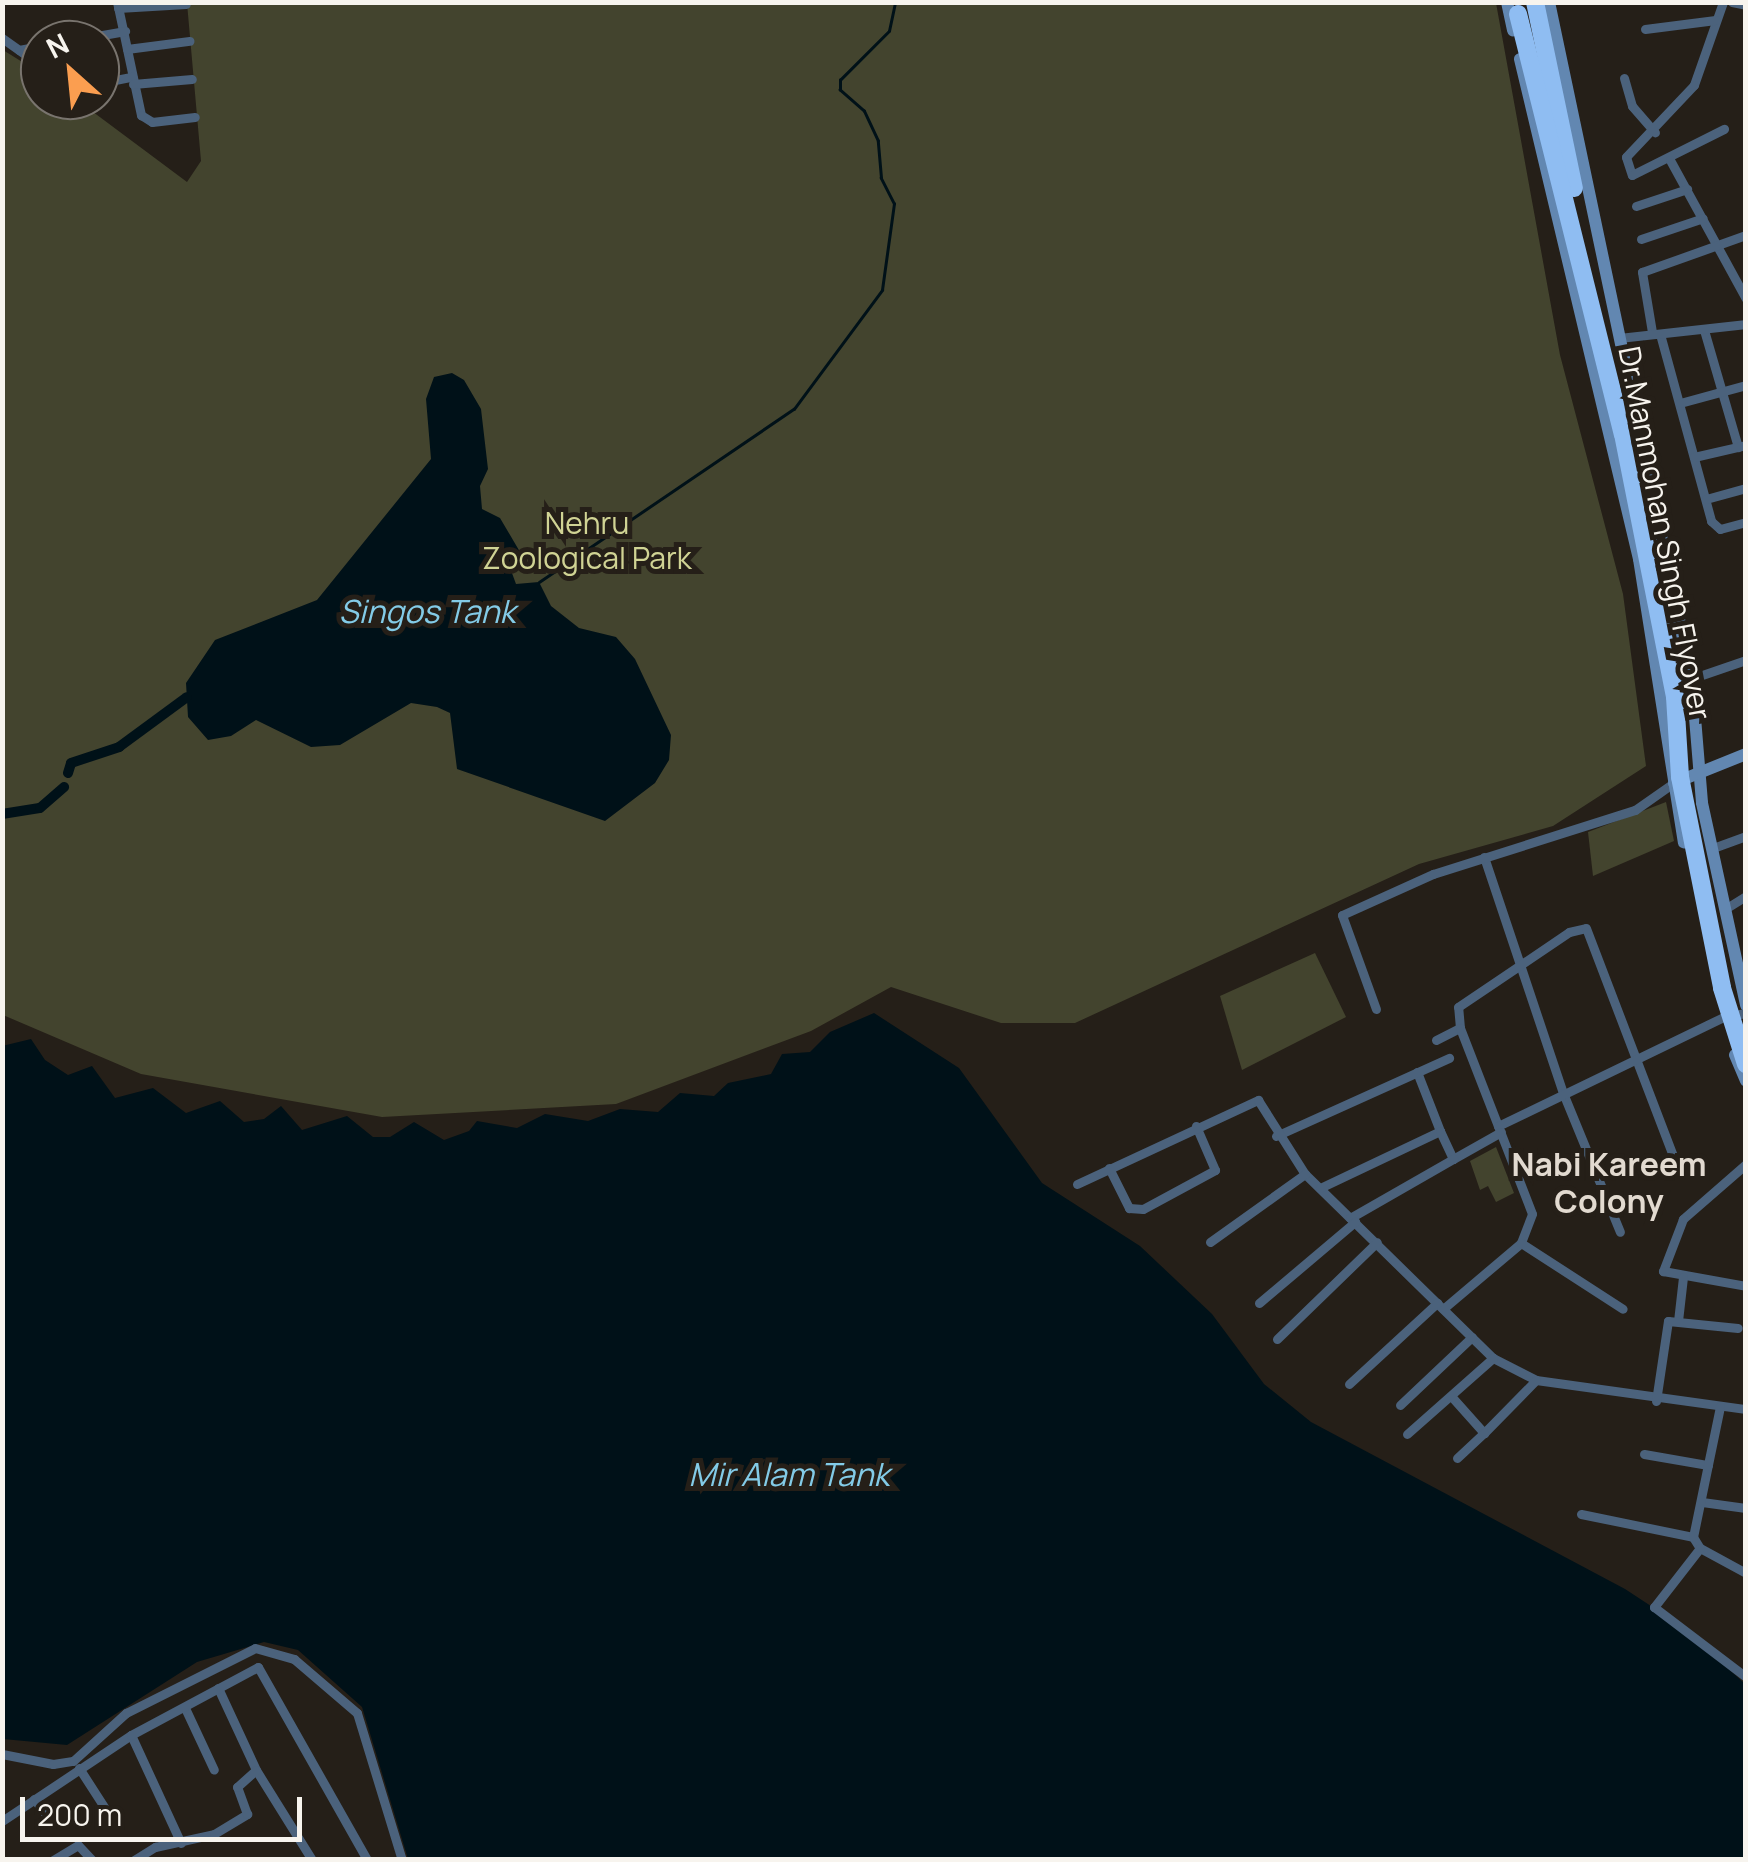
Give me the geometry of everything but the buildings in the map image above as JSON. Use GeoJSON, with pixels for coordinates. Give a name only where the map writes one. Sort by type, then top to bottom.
{"type":"FeatureCollection","features":[{"type":"Feature","properties":{"kind":"highway","name":"Dr.Manmohan Singh Flyover"},"geometry":{"type":"LineString","coordinates":[[1535,2],[1676,655],[1688,788],[1746,1040]]}},
{"type":"Feature","properties":{"kind":"highway","name":"Dr.Manmohan Singh Flyover"},"geometry":{"type":"LineString","coordinates":[[1512,8],[1623,434],[1675,697],[1684,797],[1722,988],[1746,1064]]}},
{"type":"Feature","properties":{"kind":"main road"},"geometry":{"type":"LineString","coordinates":[[1549,2],[1692,681],[1713,848],[1746,1009]]}},
{"type":"Feature","properties":{"kind":"main road"},"geometry":{"type":"LineString","coordinates":[[1512,8],[1662,686],[1672,784],[1724,1017],[1746,1081]]}},
{"type":"Feature","properties":{"kind":"main road"},"geometry":{"type":"LineString","coordinates":[[1572,277],[1602,266]]}},
{"type":"Feature","properties":{"kind":"main road"},"geometry":{"type":"LineString","coordinates":[[1672,784],[1746,754]]}},
{"type":"Feature","properties":{"kind":"street"},"geometry":{"type":"LineString","coordinates":[[1724,2],[1694,85],[1655,132],[1626,157],[1632,174],[1670,160],[1724,129]]}},
{"type":"Feature","properties":{"kind":"street"},"geometry":{"type":"LineString","coordinates":[[1732,2],[1746,5]]}},
{"type":"Feature","properties":{"kind":"street"},"geometry":{"type":"LineString","coordinates":[[186,4],[118,5],[141,115],[152,122],[194,116]]}},
{"type":"Feature","properties":{"kind":"street"},"geometry":{"type":"LineString","coordinates":[[1645,29],[1715,20]]}},
{"type":"Feature","properties":{"kind":"street"},"geometry":{"type":"LineString","coordinates":[[120,31],[125,30]]}},
{"type":"Feature","properties":{"kind":"street"},"geometry":{"type":"LineString","coordinates":[[2,38],[19,50]]}},
{"type":"Feature","properties":{"kind":"street"},"geometry":{"type":"LineString","coordinates":[[127,49],[189,42]]}},
{"type":"Feature","properties":{"kind":"street"},"geometry":{"type":"LineString","coordinates":[[1624,78],[1632,106],[1655,132]]}},
{"type":"Feature","properties":{"kind":"street"},"geometry":{"type":"LineString","coordinates":[[120,81],[192,80]]}},
{"type":"Feature","properties":{"kind":"street"},"geometry":{"type":"LineString","coordinates":[[1670,160],[1742,281],[1746,299]]}},
{"type":"Feature","properties":{"kind":"street"},"geometry":{"type":"LineString","coordinates":[[1636,206],[1687,190]]}},
{"type":"Feature","properties":{"kind":"street"},"geometry":{"type":"LineString","coordinates":[[1641,240],[1703,218]]}},
{"type":"Feature","properties":{"kind":"street"},"geometry":{"type":"LineString","coordinates":[[1746,235],[1720,248],[1642,272],[1656,333],[1706,499],[1720,530],[1746,522]]}},
{"type":"Feature","properties":{"kind":"street"},"geometry":{"type":"LineString","coordinates":[[1619,338],[1746,324]]}},
{"type":"Feature","properties":{"kind":"street"},"geometry":{"type":"LineString","coordinates":[[1694,457],[1742,446],[1704,330]]}},
{"type":"Feature","properties":{"kind":"street"},"geometry":{"type":"LineString","coordinates":[[1680,404],[1746,385]]}},
{"type":"Feature","properties":{"kind":"street"},"geometry":{"type":"LineString","coordinates":[[1706,499],[1746,488]]}},
{"type":"Feature","properties":{"kind":"street"},"geometry":{"type":"LineString","coordinates":[[1662,686],[1692,681],[1746,660]]}},
{"type":"Feature","properties":{"kind":"street"},"geometry":{"type":"LineString","coordinates":[[1376,1009],[1340,918],[1484,857],[1623,815],[1672,784]]}},
{"type":"Feature","properties":{"kind":"street"},"geometry":{"type":"LineString","coordinates":[[1713,848],[1746,836]]}},
{"type":"Feature","properties":{"kind":"street"},"geometry":{"type":"LineString","coordinates":[[1484,857],[1563,1093],[1620,1232]]}},
{"type":"Feature","properties":{"kind":"street"},"geometry":{"type":"LineString","coordinates":[[1725,909],[1746,896]]}},
{"type":"Feature","properties":{"kind":"street"},"geometry":{"type":"LineString","coordinates":[[1349,1384],[1520,1243],[1532,1214],[1460,1028],[1458,1007],[1569,932],[1586,928],[1678,1171]]}},
{"type":"Feature","properties":{"kind":"street"},"geometry":{"type":"LineString","coordinates":[[1259,1303],[1352,1220],[1500,1129],[1563,1093],[1746,1009]]}},
{"type":"Feature","properties":{"kind":"street"},"geometry":{"type":"LineString","coordinates":[[1436,1040],[1460,1028]]}},
{"type":"Feature","properties":{"kind":"street"},"geometry":{"type":"LineString","coordinates":[[1276,1136],[1449,1058]]}},
{"type":"Feature","properties":{"kind":"street"},"geometry":{"type":"LineString","coordinates":[[1417,1072],[1453,1159]]}},
{"type":"Feature","properties":{"kind":"street"},"geometry":{"type":"LineString","coordinates":[[1077,1184],[1258,1100],[1276,1136],[1305,1174],[1492,1358],[1536,1380],[1656,1401],[1746,1410]]}},
{"type":"Feature","properties":{"kind":"street"},"geometry":{"type":"LineString","coordinates":[[1109,1168],[1129,1208],[1143,1209],[1215,1170],[1196,1126]]}},
{"type":"Feature","properties":{"kind":"street"},"geometry":{"type":"LineString","coordinates":[[1320,1188],[1440,1131]]}},
{"type":"Feature","properties":{"kind":"street"},"geometry":{"type":"LineString","coordinates":[[1746,1164],[1683,1219],[1664,1272],[1746,1286]]}},
{"type":"Feature","properties":{"kind":"street"},"geometry":{"type":"LineString","coordinates":[[1210,1242],[1305,1174]]}},
{"type":"Feature","properties":{"kind":"street"},"geometry":{"type":"LineString","coordinates":[[1277,1339],[1377,1242]]}},
{"type":"Feature","properties":{"kind":"street"},"geometry":{"type":"LineString","coordinates":[[1520,1243],[1623,1309]]}},
{"type":"Feature","properties":{"kind":"street"},"geometry":{"type":"LineString","coordinates":[[1678,1321],[1683,1278]]}},
{"type":"Feature","properties":{"kind":"street"},"geometry":{"type":"LineString","coordinates":[[1656,1401],[1667,1323],[1738,1328]]}},
{"type":"Feature","properties":{"kind":"street"},"geometry":{"type":"LineString","coordinates":[[1400,1406],[1472,1337]]}},
{"type":"Feature","properties":{"kind":"street"},"geometry":{"type":"LineString","coordinates":[[1406,1434],[1492,1358]]}},
{"type":"Feature","properties":{"kind":"street"},"geometry":{"type":"LineString","coordinates":[[1457,1458],[1536,1380]]}},
{"type":"Feature","properties":{"kind":"street"},"geometry":{"type":"LineString","coordinates":[[1452,1396],[1484,1433]]}},
{"type":"Feature","properties":{"kind":"street"},"geometry":{"type":"LineString","coordinates":[[1693,1537],[1720,1407]]}},
{"type":"Feature","properties":{"kind":"street"},"geometry":{"type":"LineString","coordinates":[[1644,1454],[1708,1466]]}},
{"type":"Feature","properties":{"kind":"street"},"geometry":{"type":"LineString","coordinates":[[1702,1502],[1746,1508]]}},
{"type":"Feature","properties":{"kind":"street"},"geometry":{"type":"LineString","coordinates":[[1581,1514],[1693,1537],[1700,1548],[1746,1574]]}},
{"type":"Feature","properties":{"kind":"street"},"geometry":{"type":"LineString","coordinates":[[1700,1548],[1654,1607],[1746,1677]]}},
{"type":"Feature","properties":{"kind":"street"},"geometry":{"type":"LineString","coordinates":[[2,1754],[53,1764],[73,1761],[126,1713],[255,1648],[294,1660],[358,1713],[402,1860]]}},
{"type":"Feature","properties":{"kind":"street"},"geometry":{"type":"LineString","coordinates":[[4,1816],[131,1735],[258,1667],[367,1860]]}},
{"type":"Feature","properties":{"kind":"street"},"geometry":{"type":"LineString","coordinates":[[218,1688],[256,1770],[312,1860]]}},
{"type":"Feature","properties":{"kind":"street"},"geometry":{"type":"LineString","coordinates":[[185,1708],[214,1770]]}},
{"type":"Feature","properties":{"kind":"street"},"geometry":{"type":"LineString","coordinates":[[131,1735],[181,1844]]}},
{"type":"Feature","properties":{"kind":"street"},"geometry":{"type":"LineString","coordinates":[[80,1768],[108,1812]]}},
{"type":"Feature","properties":{"kind":"street"},"geometry":{"type":"LineString","coordinates":[[134,1860],[155,1847],[214,1834],[247,1814],[237,1786],[256,1770]]}},
{"type":"Feature","properties":{"kind":"street"},"geometry":{"type":"LineString","coordinates":[[34,1799],[52,1822]]}},
{"type":"Feature","properties":{"kind":"street"},"geometry":{"type":"LineString","coordinates":[[53,1860],[70,1856],[78,1845],[92,1860]]}},
{"type":"Feature","properties":{"kind":"street"},"geometry":{"type":"LineString","coordinates":[[155,1847],[158,1860]]}},
{"type":"Feature","properties":{"kind":"green space","name":"Nehru Zoological Park"},"geometry":{"type":"Polygon","coordinates":[[[187,3],[1496,3],[1560,355],[1623,594],[1646,766],[1553,826],[1419,864],[1075,1023],[1001,1023],[891,987],[811,1031],[616,1104],[382,1117],[141,1074],[3,1015],[3,50],[20,61],[20,120],[104,120],[187,182],[201,161],[187,3]]]}},
{"type":"Feature","properties":{"kind":"green space"},"geometry":{"type":"Polygon","coordinates":[[[1666,802],[1674,841],[1593,876],[1588,832],[1666,802]]]}},
{"type":"Feature","properties":{"kind":"green space"},"geometry":{"type":"Polygon","coordinates":[[[1315,953],[1346,1017],[1242,1070],[1220,996],[1315,953]]]}},
{"type":"Feature","properties":{"kind":"green space"},"geometry":{"type":"Polygon","coordinates":[[[1496,1147],[1514,1193],[1496,1202],[1488,1186],[1480,1190],[1470,1161],[1496,1147]]]}},
{"type":"Feature","properties":{"kind":"water","name":"Singos Tank"},"geometry":{"type":"Polygon","coordinates":[[[452,373],[464,380],[481,409],[488,469],[480,486],[482,509],[500,518],[520,552],[509,565],[516,584],[539,582],[551,606],[579,628],[616,637],[635,659],[671,735],[669,760],[655,783],[605,821],[457,769],[450,713],[437,707],[411,703],[340,745],[311,747],[256,720],[231,736],[208,740],[188,717],[186,683],[215,640],[317,600],[431,459],[426,399],[434,377],[452,373]]]}},
{"type":"Feature","properties":{"kind":"water","name":"Mir Alam Tank"},"geometry":{"type":"Polygon","coordinates":[[[874,1013],[959,1068],[1042,1183],[1140,1246],[1212,1314],[1264,1384],[1311,1422],[1625,1589],[1683,1627],[1745,1684],[1745,1859],[408,1859],[362,1707],[298,1650],[264,1642],[197,1662],[67,1745],[3,1739],[2,1046],[31,1039],[45,1060],[68,1075],[92,1066],[115,1098],[153,1088],[186,1113],[220,1101],[244,1122],[264,1119],[281,1106],[302,1130],[347,1116],[373,1137],[390,1137],[414,1122],[444,1140],[469,1131],[477,1121],[517,1128],[545,1114],[588,1121],[620,1109],[658,1112],[680,1093],[714,1096],[728,1083],[771,1074],[782,1054],[810,1052],[830,1032],[874,1013]]]}},
{"type":"Feature","properties":{"kind":"waterway"},"geometry":{"type":"LineString","coordinates":[[539,582],[794,409],[882,290],[894,204],[881,178],[878,141],[864,111],[840,90],[840,80],[889,31],[895,2]]}},
{"type":"Feature","properties":{"kind":"waterway"},"geometry":{"type":"LineString","coordinates":[[68,773],[71,763],[119,747],[187,697]]}},
{"type":"Feature","properties":{"kind":"waterway"},"geometry":{"type":"LineString","coordinates":[[2,814],[40,808],[64,787]]}},
{"type":"Feature","properties":{"kind":"district","name":"Nabi Kareem Colony"},"geometry":{"type":"Point","coordinates":[1609,1184]}}]}
